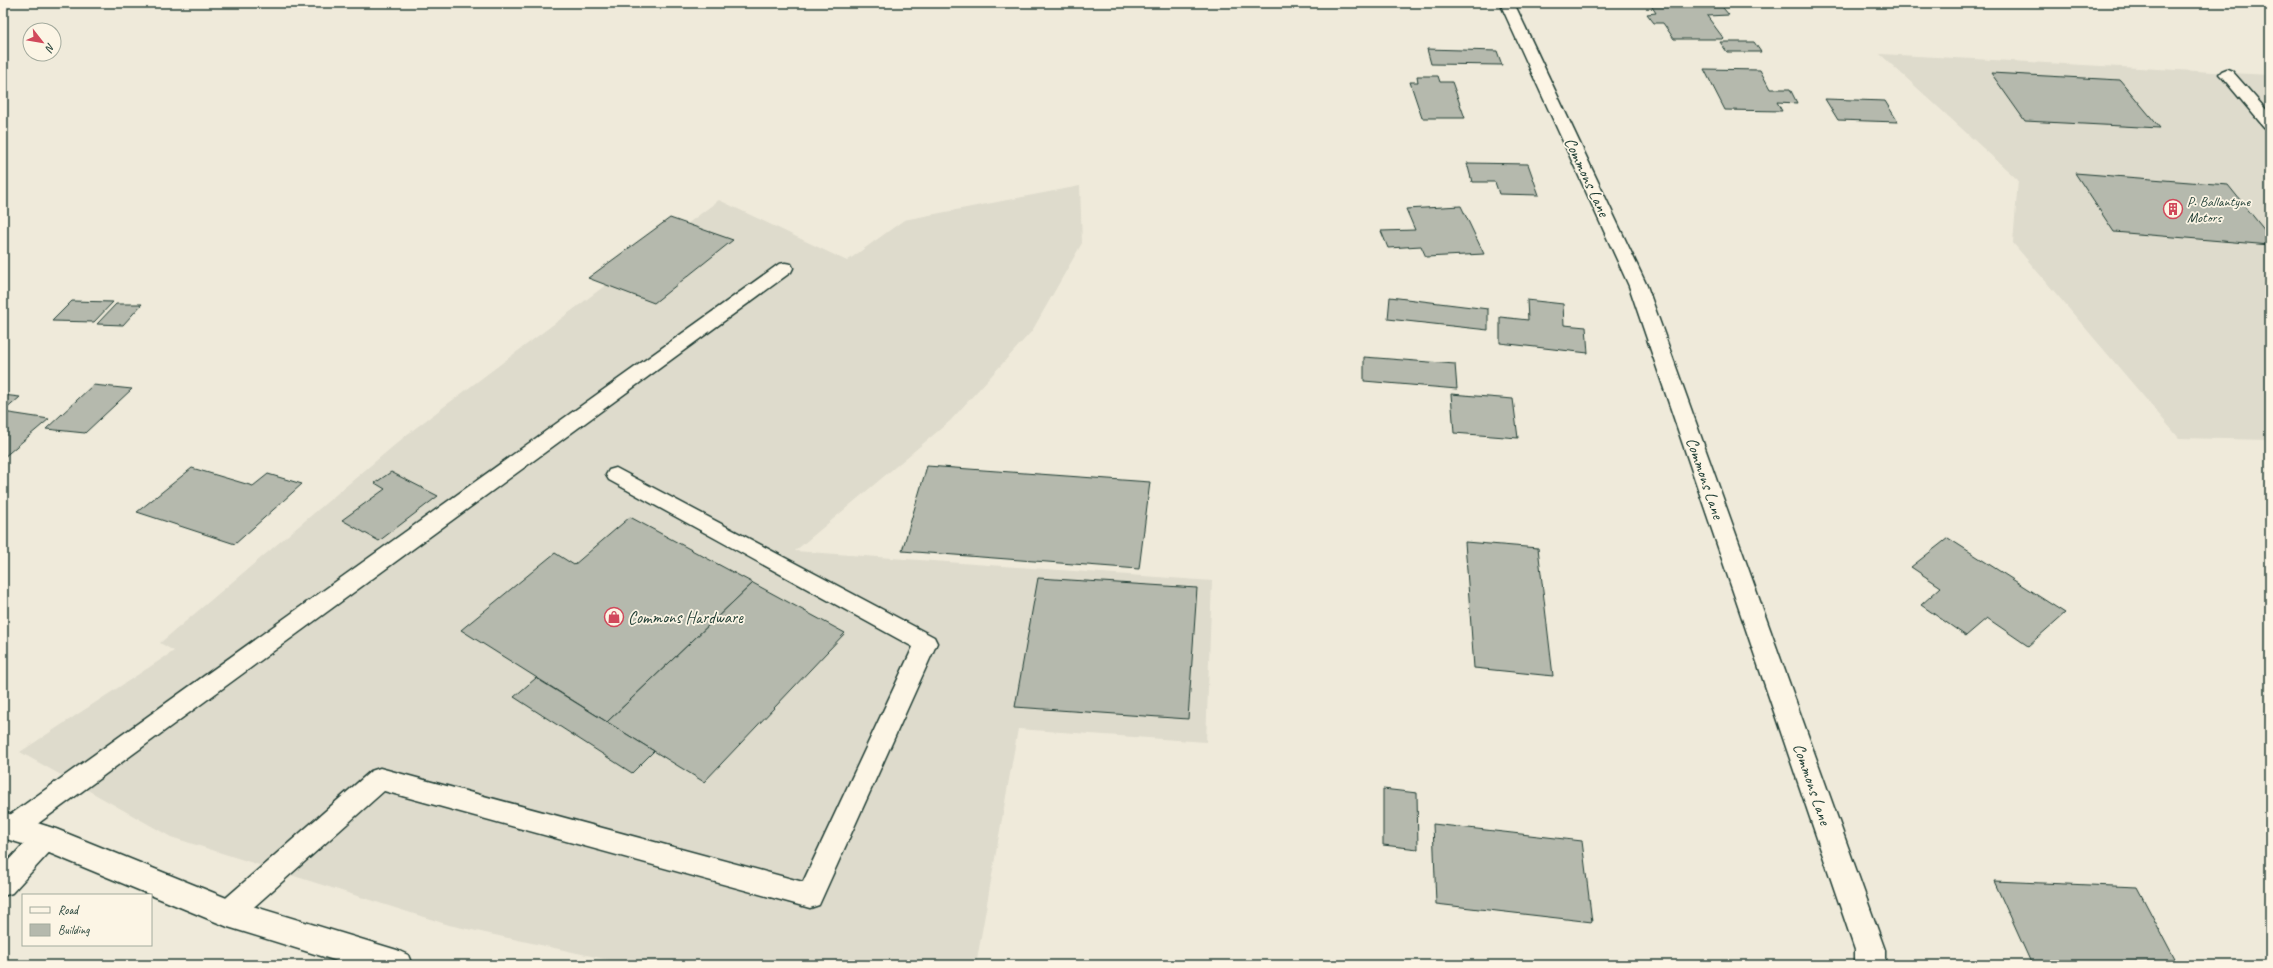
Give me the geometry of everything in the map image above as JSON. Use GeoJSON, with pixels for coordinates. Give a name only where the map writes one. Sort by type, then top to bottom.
{"type":"FeatureCollection","features":[{"type":"Feature","properties":{"kind":"street","name":"Commons Lane"},"geometry":{"type":"LineString","coordinates":[[1507,3],[1638,286],[1870,950],[1870,965]]}},
{"type":"Feature","properties":{"kind":"street"},"geometry":{"type":"LineString","coordinates":[[2227,74],[2270,124]]}},
{"type":"Feature","properties":{"kind":"street"},"geometry":{"type":"LineString","coordinates":[[7,826],[46,838],[228,913],[396,965]]}},
{"type":"Feature","properties":{"kind":"lane"},"geometry":{"type":"LineString","coordinates":[[7,826],[785,268]]}},
{"type":"Feature","properties":{"kind":"lane"},"geometry":{"type":"LineString","coordinates":[[228,913],[380,779],[810,896],[926,643],[616,475]]}},
{"type":"Feature","properties":{"kind":"lane"},"geometry":{"type":"LineString","coordinates":[[3,884],[46,838]]}},
{"type":"Feature","properties":{"kind":"shaded area"},"geometry":{"type":"Polygon","coordinates":[[[1880,54],[2270,75],[2270,440],[2179,438],[2013,243],[2018,180],[1880,54]]]}},
{"type":"Feature","properties":{"kind":"shaded area"},"geometry":{"type":"Polygon","coordinates":[[[1080,186],[1082,243],[1032,331],[950,421],[795,551],[1212,581],[1206,742],[1018,729],[976,965],[632,965],[449,925],[171,837],[20,752],[174,651],[160,643],[409,433],[719,200],[847,261],[904,220],[1080,186]]]}},
{"type":"Feature","properties":{"kind":"building"},"geometry":{"type":"Polygon","coordinates":[[[1719,3],[1729,15],[1707,16],[1724,39],[1674,39],[1663,23],[1654,23],[1647,14],[1656,13],[1650,4],[1719,3]]]}},
{"type":"Feature","properties":{"kind":"building"},"geometry":{"type":"Polygon","coordinates":[[[1720,42],[1754,42],[1761,52],[1727,52],[1720,42]]]}},
{"type":"Feature","properties":{"kind":"building"},"geometry":{"type":"Polygon","coordinates":[[[1427,49],[1497,51],[1502,65],[1431,64],[1427,49]]]}},
{"type":"Feature","properties":{"kind":"building"},"geometry":{"type":"Polygon","coordinates":[[[1704,69],[1760,70],[1770,89],[1790,89],[1797,103],[1777,102],[1782,111],[1725,110],[1704,69]]]}},
{"type":"Feature","properties":{"kind":"building"},"geometry":{"type":"Polygon","coordinates":[[[1991,73],[2120,80],[2160,128],[2025,121],[1991,73]]]}},
{"type":"Feature","properties":{"kind":"building"},"geometry":{"type":"Polygon","coordinates":[[[1417,76],[1438,76],[1440,82],[1452,82],[1465,118],[1422,118],[1410,82],[1418,82],[1417,76]]]}},
{"type":"Feature","properties":{"kind":"building"},"geometry":{"type":"Polygon","coordinates":[[[1825,99],[1885,101],[1898,122],[1838,120],[1825,99]]]}},
{"type":"Feature","properties":{"kind":"building"},"geometry":{"type":"Polygon","coordinates":[[[1467,163],[1528,164],[1539,195],[1499,194],[1495,182],[1472,182],[1467,163]]]}},
{"type":"Feature","properties":{"kind":"building","name":"P. Ballantyne Motors"},"geometry":{"type":"Polygon","coordinates":[[[2075,173],[2228,185],[2270,237],[2270,245],[2114,232],[2075,173]]]}},
{"type":"Feature","properties":{"kind":"building"},"geometry":{"type":"Polygon","coordinates":[[[1461,206],[1484,254],[1426,257],[1421,246],[1388,248],[1381,231],[1415,230],[1406,209],[1461,206]]]}},
{"type":"Feature","properties":{"kind":"building"},"geometry":{"type":"Polygon","coordinates":[[[670,218],[733,240],[654,303],[588,278],[670,218]]]}},
{"type":"Feature","properties":{"kind":"building"},"geometry":{"type":"Polygon","coordinates":[[[1390,297],[1488,309],[1488,330],[1388,319],[1390,297]]]}},
{"type":"Feature","properties":{"kind":"building"},"geometry":{"type":"Polygon","coordinates":[[[1527,300],[1563,304],[1564,325],[1586,327],[1588,353],[1500,343],[1500,317],[1528,320],[1527,300]]]}},
{"type":"Feature","properties":{"kind":"building"},"geometry":{"type":"Polygon","coordinates":[[[72,301],[113,302],[94,322],[52,321],[72,301]]]}},
{"type":"Feature","properties":{"kind":"building"},"geometry":{"type":"Polygon","coordinates":[[[116,304],[142,304],[123,325],[97,324],[116,304]]]}},
{"type":"Feature","properties":{"kind":"building"},"geometry":{"type":"Polygon","coordinates":[[[1364,357],[1455,364],[1457,389],[1364,381],[1364,357]]]}},
{"type":"Feature","properties":{"kind":"building"},"geometry":{"type":"Polygon","coordinates":[[[93,385],[132,389],[85,433],[46,429],[93,385]]]}},
{"type":"Feature","properties":{"kind":"building"},"geometry":{"type":"Polygon","coordinates":[[[1451,394],[1513,399],[1518,438],[1454,433],[1451,394]]]}},
{"type":"Feature","properties":{"kind":"building"},"geometry":{"type":"Polygon","coordinates":[[[3,395],[20,397],[3,412],[3,395]]]}},
{"type":"Feature","properties":{"kind":"building"},"geometry":{"type":"Polygon","coordinates":[[[3,412],[49,419],[3,458],[3,412]]]}},
{"type":"Feature","properties":{"kind":"building"},"geometry":{"type":"Polygon","coordinates":[[[927,466],[1150,482],[1139,569],[902,551],[927,466]]]}},
{"type":"Feature","properties":{"kind":"building"},"geometry":{"type":"Polygon","coordinates":[[[192,468],[253,486],[268,474],[302,484],[235,544],[137,512],[192,468]]]}},
{"type":"Feature","properties":{"kind":"building"},"geometry":{"type":"Polygon","coordinates":[[[391,472],[438,496],[379,541],[342,520],[385,489],[375,483],[391,472]]]}},
{"type":"Feature","properties":{"kind":"building"},"geometry":{"type":"Polygon","coordinates":[[[630,517],[753,583],[607,722],[461,630],[555,553],[574,565],[630,517]]]}},
{"type":"Feature","properties":{"kind":"building"},"geometry":{"type":"Polygon","coordinates":[[[1948,538],[2065,613],[2028,646],[1987,618],[1966,636],[1921,605],[1941,587],[1911,567],[1948,538]]]}},
{"type":"Feature","properties":{"kind":"building"},"geometry":{"type":"Polygon","coordinates":[[[1465,542],[1538,548],[1553,676],[1474,668],[1465,542]]]}},
{"type":"Feature","properties":{"kind":"building"},"geometry":{"type":"Polygon","coordinates":[[[1038,578],[1197,588],[1188,719],[1015,707],[1038,578]]]}},
{"type":"Feature","properties":{"kind":"building"},"geometry":{"type":"Polygon","coordinates":[[[753,583],[845,633],[704,782],[607,722],[753,583]]]}},
{"type":"Feature","properties":{"kind":"building"},"geometry":{"type":"Polygon","coordinates":[[[536,678],[654,751],[632,773],[514,697],[536,678]]]}},
{"type":"Feature","properties":{"kind":"building"},"geometry":{"type":"Polygon","coordinates":[[[1383,789],[1417,793],[1418,849],[1383,845],[1383,789]]]}},
{"type":"Feature","properties":{"kind":"building"},"geometry":{"type":"Polygon","coordinates":[[[1433,824],[1582,841],[1592,922],[1436,904],[1433,824]]]}},
{"type":"Feature","properties":{"kind":"building"},"geometry":{"type":"Polygon","coordinates":[[[1994,881],[2137,887],[2178,965],[2032,965],[1994,881]]]}},
{"type":"Feature","properties":{"kind":"place","name":"P. Ballantyne Motors"},"geometry":{"type":"Point","coordinates":[2173,209]}},
{"type":"Feature","properties":{"kind":"place","name":"Commons Hardware"},"geometry":{"type":"Point","coordinates":[614,617]}}]}
